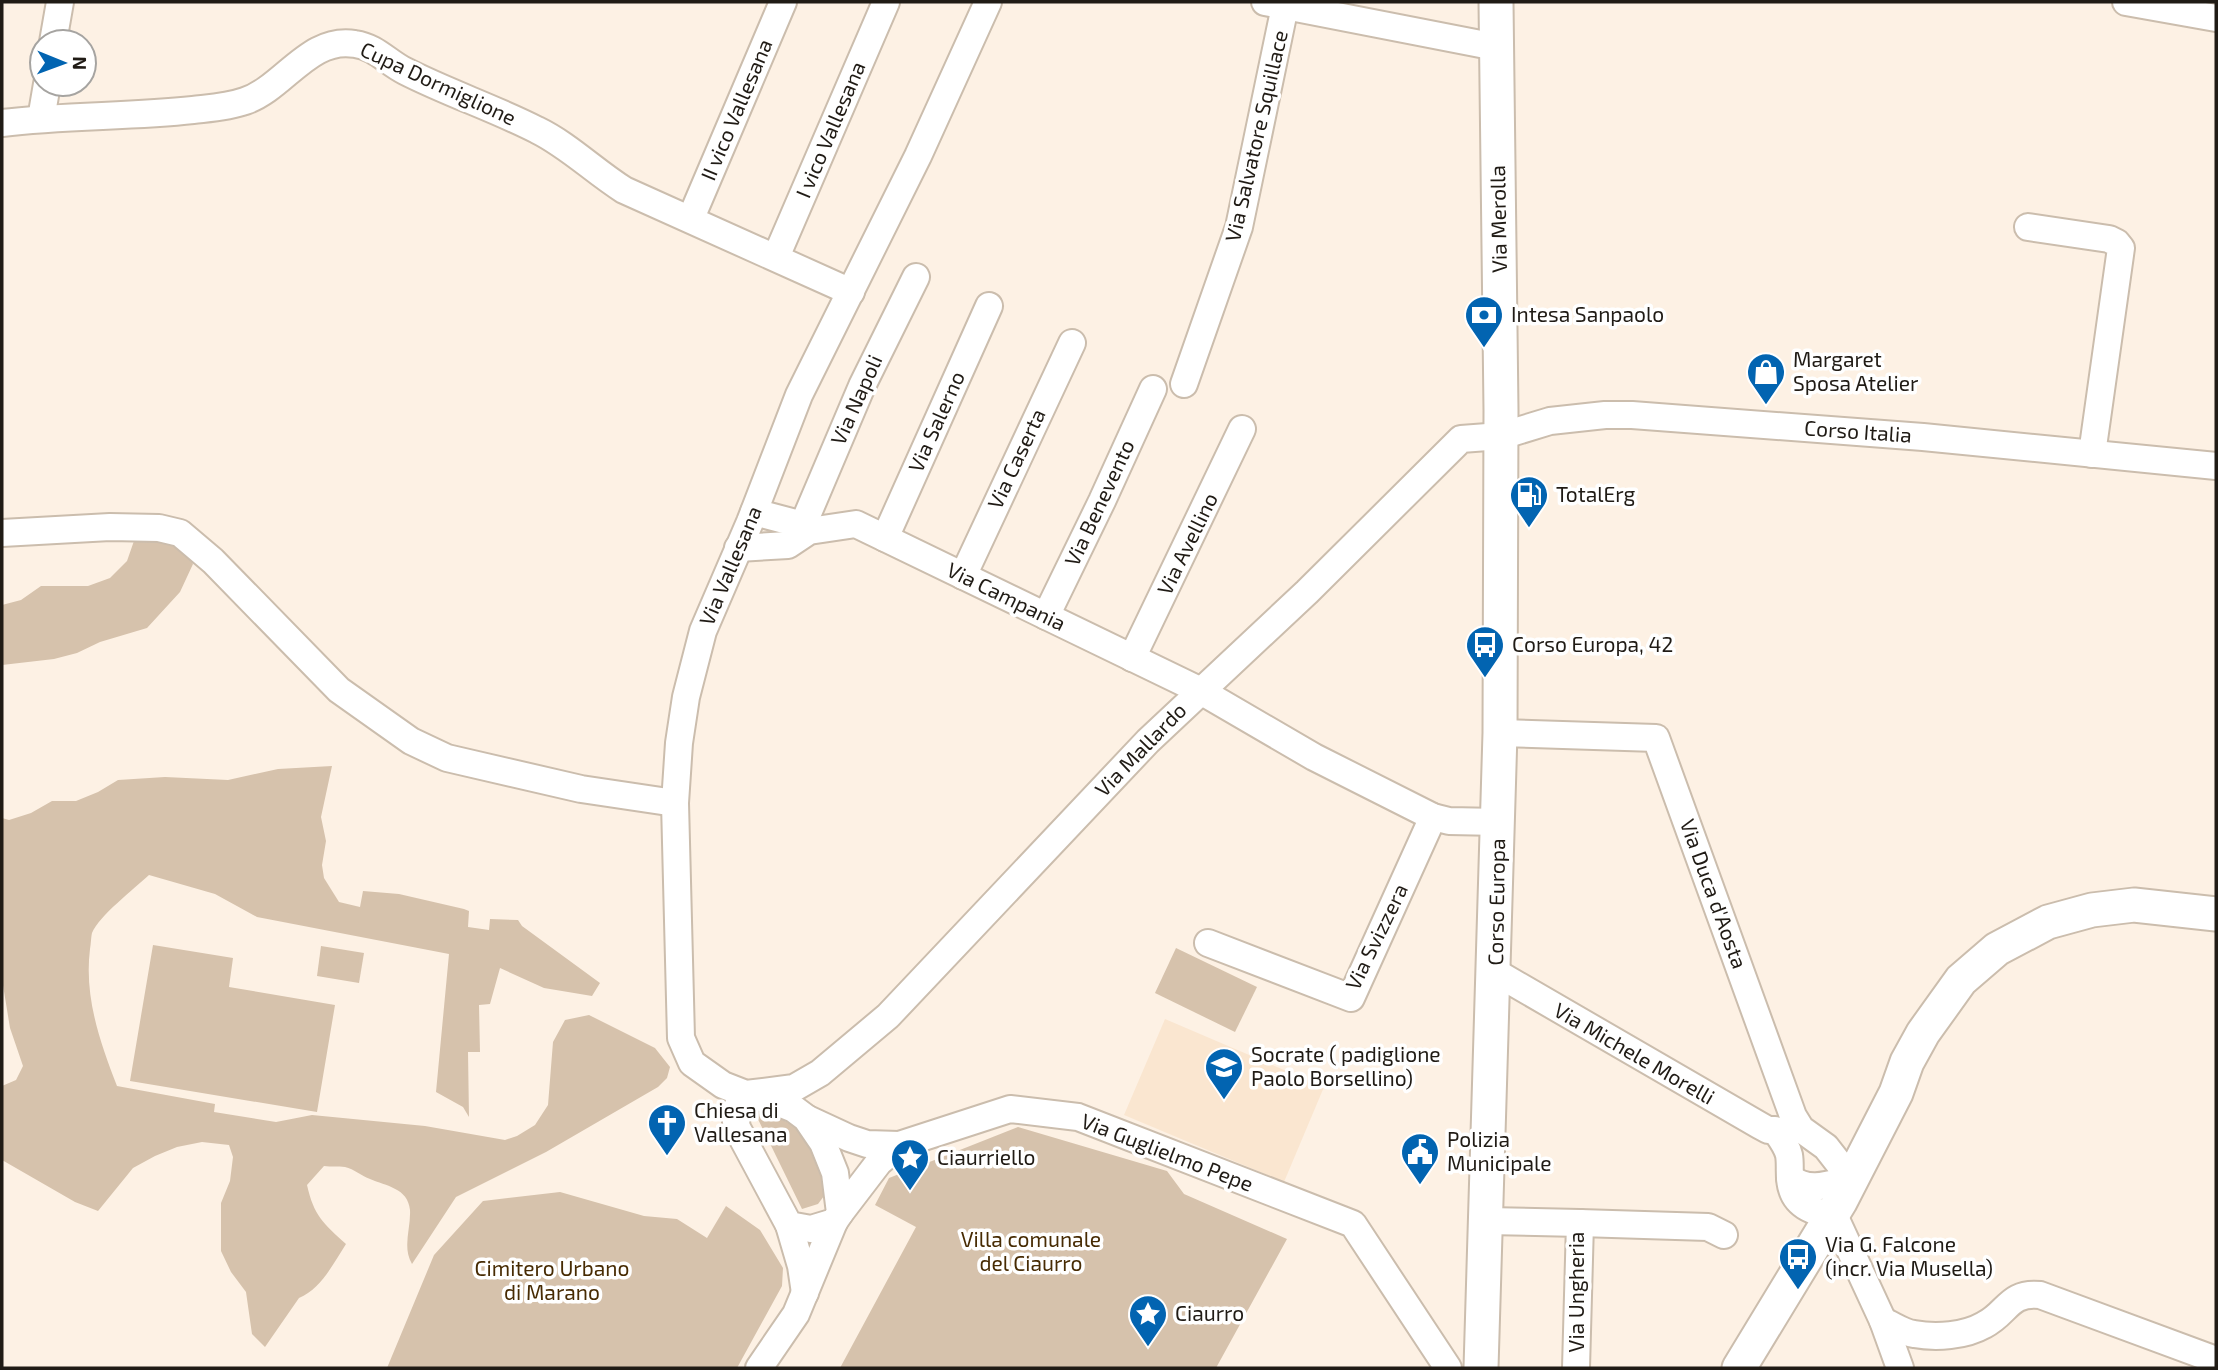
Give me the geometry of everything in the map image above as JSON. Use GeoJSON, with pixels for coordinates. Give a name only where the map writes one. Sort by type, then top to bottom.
{"type":"FeatureCollection","features":[{"type":"Feature","properties":{"kind":"main road","name":"Via Merolla"},"geometry":{"type":"LineString","coordinates":[[1496,2],[1501,436]]}},
{"type":"Feature","properties":{"kind":"main road","name":"Corso Europa"},"geometry":{"type":"LineString","coordinates":[[1481,1368],[1499,822],[1501,436]]}},
{"type":"Feature","properties":{"kind":"main road"},"geometry":{"type":"LineString","coordinates":[[1739,1368],[1833,1213],[1896,1093],[1907,1062],[1923,1033],[1961,981],[1997,949],[2049,922],[2092,909],[2134,905],[2216,914]]}},
{"type":"Feature","properties":{"kind":"main road"},"geometry":{"type":"LineString","coordinates":[[1896,1093],[1934,1042],[1968,1004],[2004,971],[2049,945],[2117,924],[2140,924],[2216,934]]}},
{"type":"Feature","properties":{"kind":"street"},"geometry":{"type":"LineString","coordinates":[[55,28],[60,2]]}},
{"type":"Feature","properties":{"kind":"street","name":"II vico Vallesana"},"geometry":{"type":"LineString","coordinates":[[691,218],[783,2]]}},
{"type":"Feature","properties":{"kind":"street","name":"I vico Vallesana"},"geometry":{"type":"LineString","coordinates":[[776,257],[886,2]]}},
{"type":"Feature","properties":{"kind":"street","name":"Via Vallesana"},"geometry":{"type":"LineString","coordinates":[[899,1145],[867,1143],[849,1138],[806,1118],[794,1109],[723,1085],[692,1063],[681,1038],[675,803],[679,743],[686,697],[703,631],[754,512],[799,395],[918,156],[988,2]]}},
{"type":"Feature","properties":{"kind":"street"},"geometry":{"type":"LineString","coordinates":[[2126,2],[2216,18]]}},
{"type":"Feature","properties":{"kind":"street"},"geometry":{"type":"LineString","coordinates":[[1275,4],[1496,47]]}},
{"type":"Feature","properties":{"kind":"street","name":"Via Salvatore Squillace"},"geometry":{"type":"LineString","coordinates":[[1184,384],[1239,227],[1275,4]]}},
{"type":"Feature","properties":{"kind":"street","name":"Cupa Dormiglione"},"geometry":{"type":"LineString","coordinates":[[2,122],[160,114],[230,105],[265,93],[305,59],[327,45],[353,43],[375,50],[403,70],[561,143],[624,190],[851,292]]}},
{"type":"Feature","properties":{"kind":"street"},"geometry":{"type":"LineString","coordinates":[[41,119],[45,98]]}},
{"type":"Feature","properties":{"kind":"street"},"geometry":{"type":"LineString","coordinates":[[2028,227],[2109,239],[2121,248],[2092,454]]}},
{"type":"Feature","properties":{"kind":"street","name":"Via Napoli"},"geometry":{"type":"LineString","coordinates":[[806,528],[862,386],[916,277]]}},
{"type":"Feature","properties":{"kind":"street","name":"Via Salerno"},"geometry":{"type":"LineString","coordinates":[[885,538],[989,306]]}},
{"type":"Feature","properties":{"kind":"street","name":"Via Caserta"},"geometry":{"type":"LineString","coordinates":[[963,576],[1072,343]]}},
{"type":"Feature","properties":{"kind":"street","name":"Via Benevento"},"geometry":{"type":"LineString","coordinates":[[1046,616],[1153,389]]}},
{"type":"Feature","properties":{"kind":"street","name":"Corso Italia"},"geometry":{"type":"LineString","coordinates":[[1501,436],[1550,421],[1632,415],[1923,437],[2216,466]]}},
{"type":"Feature","properties":{"kind":"street","name":"Via Avellino"},"geometry":{"type":"LineString","coordinates":[[1132,658],[1242,429]]}},
{"type":"Feature","properties":{"kind":"street","name":"Via Mallardo"},"geometry":{"type":"LineString","coordinates":[[746,1094],[794,1088],[820,1073],[888,1016],[1148,741],[1307,592],[1461,439],[1501,436]]}},
{"type":"Feature","properties":{"kind":"street","name":"Via Campania"},"geometry":{"type":"LineString","coordinates":[[754,512],[806,528],[856,524],[1199,691]]}},
{"type":"Feature","properties":{"kind":"street"},"geometry":{"type":"LineString","coordinates":[[2,533],[110,527],[159,528],[180,533],[213,561],[340,690],[411,741],[447,758],[581,789],[675,803]]}},
{"type":"Feature","properties":{"kind":"street","name":"Via Campania"},"geometry":{"type":"LineString","coordinates":[[738,548],[788,545],[806,528]]}},
{"type":"Feature","properties":{"kind":"street"},"geometry":{"type":"LineString","coordinates":[[1199,691],[1314,757],[1433,817],[1450,821],[1499,822]]}},
{"type":"Feature","properties":{"kind":"street","name":"Via Duca d'Aosta"},"geometry":{"type":"LineString","coordinates":[[1500,733],[1656,738],[1784,1123],[1801,1129],[1826,1147],[1851,1179]]}},
{"type":"Feature","properties":{"kind":"street","name":"Via Svizzera"},"geometry":{"type":"LineString","coordinates":[[1208,943],[1351,998],[1433,817]]}},
{"type":"Feature","properties":{"kind":"street","name":"Via Michele Morelli"},"geometry":{"type":"LineString","coordinates":[[1495,972],[1768,1130],[1784,1123]]}},
{"type":"Feature","properties":{"kind":"street"},"geometry":{"type":"LineString","coordinates":[[746,1094],[736,1106],[737,1128],[789,1225],[801,1266],[805,1295]]}},
{"type":"Feature","properties":{"kind":"street","name":"Via Guglielmo Pepe"},"geometry":{"type":"LineString","coordinates":[[837,1218],[879,1162],[899,1145],[1010,1109],[1077,1117],[1353,1224],[1448,1368]]}},
{"type":"Feature","properties":{"kind":"street"},"geometry":{"type":"LineString","coordinates":[[759,1368],[796,1314],[837,1218],[835,1173],[823,1143],[806,1118]]}},
{"type":"Feature","properties":{"kind":"street"},"geometry":{"type":"LineString","coordinates":[[1784,1123],[1792,1190],[1799,1201],[1822,1214],[1833,1213],[1884,1321],[1900,1368]]}},
{"type":"Feature","properties":{"kind":"street"},"geometry":{"type":"LineString","coordinates":[[1790,1178],[1797,1184],[1812,1187],[1851,1179]]}},
{"type":"Feature","properties":{"kind":"street"},"geometry":{"type":"LineString","coordinates":[[789,1225],[811,1229],[837,1218]]}},
{"type":"Feature","properties":{"kind":"street","name":"Via Ungheria"},"geometry":{"type":"LineString","coordinates":[[1486,1221],[1580,1223],[1576,1368]]}},
{"type":"Feature","properties":{"kind":"street"},"geometry":{"type":"LineString","coordinates":[[1580,1223],[1708,1227],[1724,1235]]}},
{"type":"Feature","properties":{"kind":"street"},"geometry":{"type":"LineString","coordinates":[[1884,1321],[1911,1334],[1950,1335],[1985,1325],[2016,1297],[2040,1295],[2216,1360]]}},
{"type":"Feature","properties":{"kind":"shaded area","name":"Socrate ( padiglione Paolo Borsellino)"},"geometry":{"type":"Polygon","coordinates":[[[1165,1019],[1324,1087],[1284,1182],[1124,1115],[1165,1019]]]}},
{"type":"Feature","properties":{"kind":"green space"},"geometry":{"type":"Polygon","coordinates":[[[135,538],[166,539],[184,545],[193,564],[180,592],[147,628],[54,659],[2,665],[2,605],[21,600],[41,586],[88,586],[110,578],[127,561],[135,538]]]}},
{"type":"Feature","properties":{"kind":"green space"},"geometry":{"type":"Polygon","coordinates":[[[332,766],[321,817],[326,841],[322,865],[324,878],[339,902],[360,907],[363,891],[399,894],[469,911],[468,927],[489,930],[490,919],[518,920],[522,926],[600,983],[592,996],[544,988],[500,968],[490,1004],[479,1005],[480,1052],[468,1052],[469,1117],[463,1107],[436,1092],[449,954],[257,917],[215,894],[149,875],[109,911],[92,935],[89,967],[91,1002],[99,1036],[117,1086],[215,1104],[214,1112],[276,1122],[312,1115],[425,1126],[505,1140],[535,1125],[548,1105],[553,1042],[565,1020],[589,1015],[655,1048],[670,1067],[667,1078],[658,1087],[546,1152],[456,1197],[412,1264],[407,1244],[410,1210],[401,1192],[348,1168],[324,1166],[307,1185],[310,1196],[321,1218],[346,1244],[314,1289],[299,1298],[265,1347],[252,1334],[246,1292],[231,1272],[221,1251],[221,1203],[230,1181],[233,1157],[229,1145],[202,1142],[177,1147],[155,1156],[133,1168],[98,1211],[75,1202],[2,1160],[2,1086],[16,1080],[23,1066],[10,1028],[2,979],[2,818],[9,820],[31,813],[52,801],[76,801],[118,780],[165,777],[228,780],[278,769],[332,766]]]}},
{"type":"Feature","properties":{"kind":"green space"},"geometry":{"type":"Polygon","coordinates":[[[153,945],[233,958],[229,987],[335,1005],[317,1112],[130,1081],[153,945]]]}},
{"type":"Feature","properties":{"kind":"green space"},"geometry":{"type":"Polygon","coordinates":[[[321,946],[364,953],[359,983],[317,976],[321,946]]]}},
{"type":"Feature","properties":{"kind":"green space"},"geometry":{"type":"Polygon","coordinates":[[[1176,948],[1257,987],[1235,1032],[1155,993],[1176,948]]]}},
{"type":"Feature","properties":{"kind":"green space"},"geometry":{"type":"Polygon","coordinates":[[[753,1109],[789,1123],[806,1135],[815,1151],[822,1179],[824,1196],[818,1204],[802,1209],[753,1109]]]}},
{"type":"Feature","properties":{"kind":"green space","name":"Villa comunale del Ciaurro"},"geometry":{"type":"Polygon","coordinates":[[[1018,1127],[1167,1171],[1184,1194],[1287,1239],[1216,1368],[840,1368],[916,1227],[875,1205],[889,1178],[1018,1127]]]}},
{"type":"Feature","properties":{"kind":"green space","name":"Cimitero Urbano di Marano"},"geometry":{"type":"Polygon","coordinates":[[[560,1192],[644,1216],[677,1219],[707,1238],[726,1206],[760,1230],[783,1268],[782,1286],[737,1368],[387,1368],[434,1255],[483,1201],[560,1192]]]}},
{"type":"Feature","properties":{"kind":"place","name":"Intesa Sanpaolo"},"geometry":{"type":"Point","coordinates":[1484,349]}},
{"type":"Feature","properties":{"kind":"place","name":"Margaret Sposa Atelier"},"geometry":{"type":"Point","coordinates":[1766,406]}},
{"type":"Feature","properties":{"kind":"place","name":"TotalErg"},"geometry":{"type":"Point","coordinates":[1529,529]}},
{"type":"Feature","properties":{"kind":"place","name":"Corso Europa, 42"},"geometry":{"type":"Point","coordinates":[1485,679]}},
{"type":"Feature","properties":{"kind":"place","name":"Socrate ( padiglione Paolo Borsellino)"},"geometry":{"type":"Point","coordinates":[1224,1101]}},
{"type":"Feature","properties":{"kind":"place","name":"Chiesa di Vallesana"},"geometry":{"type":"Point","coordinates":[667,1157]}},
{"type":"Feature","properties":{"kind":"place","name":"Polizia Municipale"},"geometry":{"type":"Point","coordinates":[1420,1186]}},
{"type":"Feature","properties":{"kind":"place","name":"Ciaurriello"},"geometry":{"type":"Point","coordinates":[910,1192]}},
{"type":"Feature","properties":{"kind":"place","name":"Via G. Falcone (incr. Via Musella)"},"geometry":{"type":"Point","coordinates":[1798,1291]}},
{"type":"Feature","properties":{"kind":"place","name":"Ciaurro"},"geometry":{"type":"Point","coordinates":[1148,1348]}}]}
